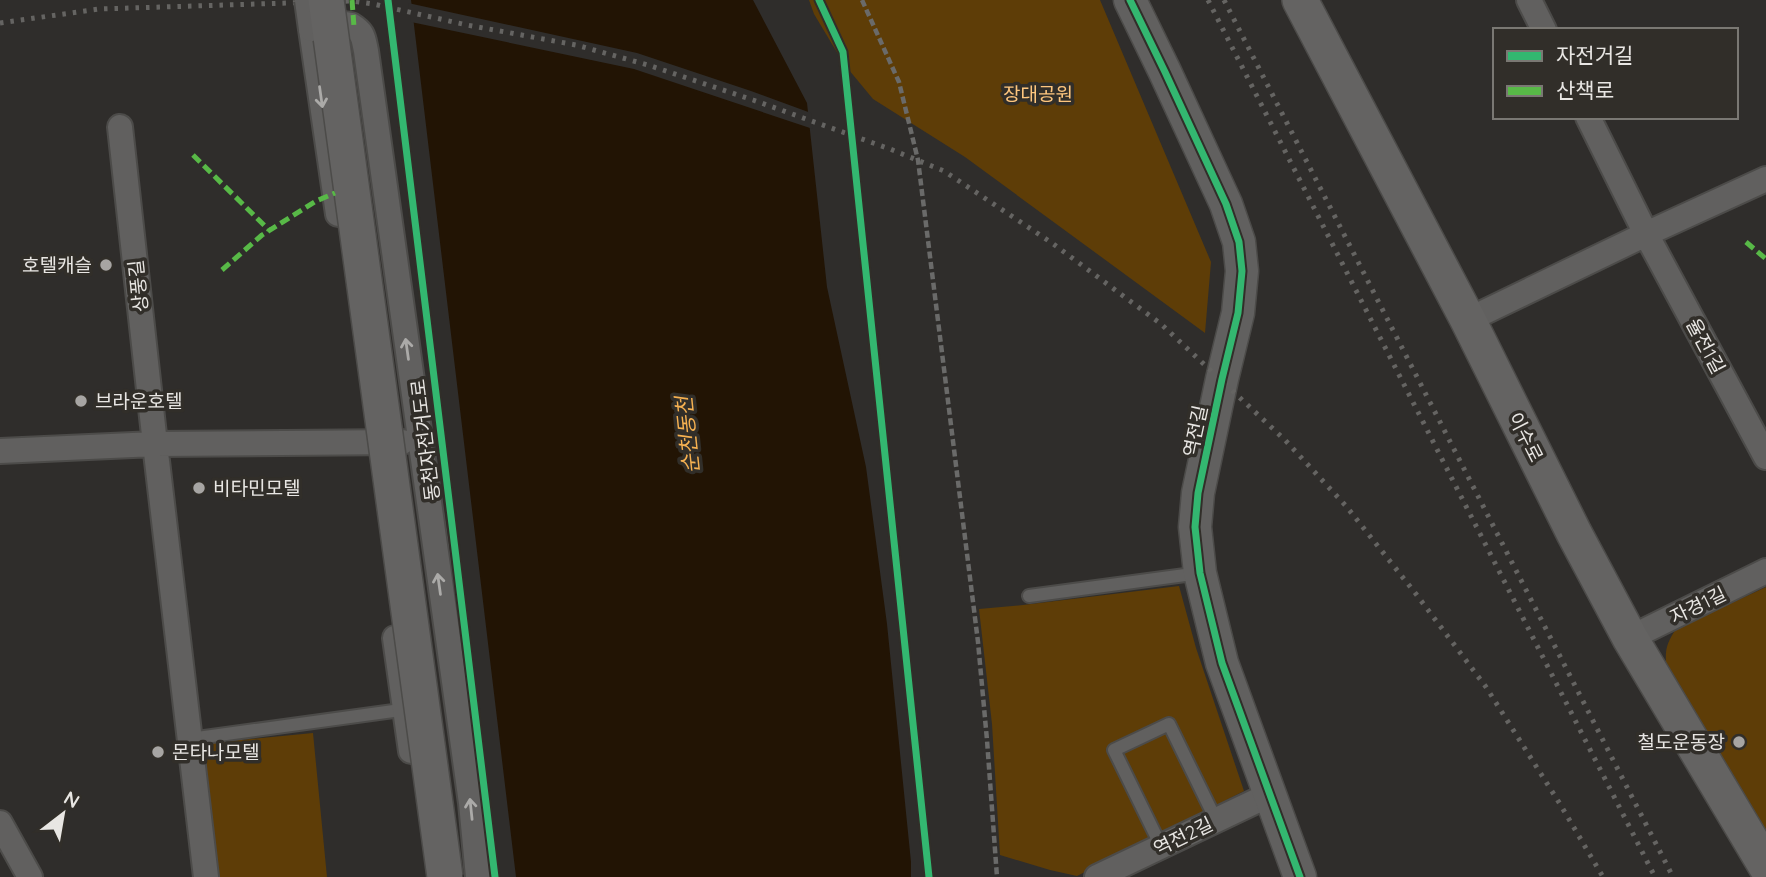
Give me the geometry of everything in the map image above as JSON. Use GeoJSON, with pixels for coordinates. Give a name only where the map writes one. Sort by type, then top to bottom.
{"type":"FeatureCollection","features":[{"type":"Feature","properties":{"kind":"main road"},"geometry":{"type":"LineString","coordinates":[[338,0],[456,877]]}},
{"type":"Feature","properties":{"kind":"main road","name":"이수로"},"geometry":{"type":"LineString","coordinates":[[1300,0],[1468,320],[1574,533],[1630,638],[1766,866]]}},
{"type":"Feature","properties":{"kind":"main road"},"geometry":{"type":"LineString","coordinates":[[319,15],[445,877]]}},
{"type":"Feature","properties":{"kind":"street"},"geometry":{"type":"LineString","coordinates":[[307,0],[321,21],[351,25],[362,33],[366,51],[419,441],[444,711],[471,803],[478,877]]}},
{"type":"Feature","properties":{"kind":"street","name":"역전길"},"geometry":{"type":"LineString","coordinates":[[1130,0],[1226,204],[1239,242],[1242,271],[1238,313],[1198,493],[1195,527],[1200,573],[1222,663],[1300,877]]}},
{"type":"Feature","properties":{"kind":"street"},"geometry":{"type":"LineString","coordinates":[[1529,0],[1543,28]]}},
{"type":"Feature","properties":{"kind":"street"},"geometry":{"type":"LineString","coordinates":[[319,15],[404,708],[431,877]]}},
{"type":"Feature","properties":{"kind":"street","name":"율전1길"},"geometry":{"type":"LineString","coordinates":[[1589,119],[1646,234],[1766,457]]}},
{"type":"Feature","properties":{"kind":"street","name":"상풍길"},"geometry":{"type":"LineString","coordinates":[[120,127],[206,877]]}},
{"type":"Feature","properties":{"kind":"street"},"geometry":{"type":"LineString","coordinates":[[1468,320],[1766,179]]}},
{"type":"Feature","properties":{"kind":"street"},"geometry":{"type":"LineString","coordinates":[[0,451],[155,444],[419,441]]}},
{"type":"Feature","properties":{"kind":"street","name":"자경1길"},"geometry":{"type":"LineString","coordinates":[[1630,638],[1766,571]]}},
{"type":"Feature","properties":{"kind":"street","name":"역전2길"},"geometry":{"type":"LineString","coordinates":[[1097,877],[1269,795]]}},
{"type":"Feature","properties":{"kind":"street"},"geometry":{"type":"LineString","coordinates":[[0,823],[30,877]]}},
{"type":"Feature","properties":{"kind":"lane"},"geometry":{"type":"LineString","coordinates":[[1029,596],[1200,573]]}},
{"type":"Feature","properties":{"kind":"lane"},"geometry":{"type":"LineString","coordinates":[[190,738],[404,708],[444,711]]}},
{"type":"Feature","properties":{"kind":"lane"},"geometry":{"type":"LineString","coordinates":[[1161,846],[1114,750],[1169,724],[1216,820]]}},
{"type":"Feature","properties":{"kind":"path"},"geometry":{"type":"LineString","coordinates":[[862,0],[899,82],[918,160],[978,642],[996,877]]}},
{"type":"Feature","properties":{"kind":"green space","name":"장대공원"},"geometry":{"type":"Polygon","coordinates":[[[809,0],[1100,0],[1211,262],[1205,333],[965,157],[873,99],[844,64],[814,14],[809,0]]]}},
{"type":"Feature","properties":{"kind":"green space"},"geometry":{"type":"Polygon","coordinates":[[[1179,586],[1196,648],[1244,791],[1077,876],[1000,855],[992,724],[979,609],[1179,586]]]}},
{"type":"Feature","properties":{"kind":"green space","name":"철도운동장"},"geometry":{"type":"Polygon","coordinates":[[[1766,587],[1766,831],[1666,662],[1666,657],[1668,645],[1676,629],[1766,587]]]}},
{"type":"Feature","properties":{"kind":"green space"},"geometry":{"type":"Polygon","coordinates":[[[313,733],[327,877],[212,877],[198,744],[313,733]]]}},
{"type":"Feature","properties":{"kind":"water","name":"순천동천"},"geometry":{"type":"Polygon","coordinates":[[[411,0],[753,0],[807,103],[827,287],[866,467],[887,624],[911,877],[516,877],[411,0]]]}},
{"type":"Feature","properties":{"kind":"pier"},"geometry":{"type":"Polygon","coordinates":[[[408,3],[637,53],[811,113],[813,129],[634,69],[411,22],[408,3]]]}},
{"type":"Feature","properties":{"kind":"railway"},"geometry":{"type":"LineString","coordinates":[[1208,0],[1655,877]]}},
{"type":"Feature","properties":{"kind":"railway"},"geometry":{"type":"LineString","coordinates":[[1224,0],[1673,877]]}},
{"type":"Feature","properties":{"kind":"railway"},"geometry":{"type":"LineString","coordinates":[[0,23],[99,9],[352,1],[373,4],[576,45],[648,65],[890,149],[944,171],[1052,243],[1161,324],[1285,440],[1346,506],[1486,687],[1603,877]]}},
{"type":"Feature","properties":{"kind":"marked path"},"geometry":{"type":"LineString","coordinates":[[352,0],[354,27]]}},
{"type":"Feature","properties":{"kind":"marked path"},"geometry":{"type":"LineString","coordinates":[[193,155],[269,230]]}},
{"type":"Feature","properties":{"kind":"marked path"},"geometry":{"type":"LineString","coordinates":[[222,270],[262,235],[316,201],[335,193]]}},
{"type":"Feature","properties":{"kind":"marked path"},"geometry":{"type":"LineString","coordinates":[[1746,242],[1766,259]]}},
{"type":"Feature","properties":{"kind":"cycle path","name":"동천자전거도로"},"geometry":{"type":"LineString","coordinates":[[388,0],[495,877]]}},
{"type":"Feature","properties":{"kind":"cycle path"},"geometry":{"type":"LineString","coordinates":[[819,0],[843,52],[929,877]]}},
{"type":"Feature","properties":{"kind":"cycle path"},"geometry":{"type":"LineString","coordinates":[[1130,0],[1226,204],[1239,242],[1242,271],[1238,313],[1198,493],[1195,527],[1200,573],[1222,663],[1300,877]]}},
{"type":"Feature","properties":{"kind":"place","name":"호텔캐슬"},"geometry":{"type":"Point","coordinates":[106,265]}},
{"type":"Feature","properties":{"kind":"place","name":"브라운호텔"},"geometry":{"type":"Point","coordinates":[81,401]}},
{"type":"Feature","properties":{"kind":"place","name":"비타민모텔"},"geometry":{"type":"Point","coordinates":[199,488]}},
{"type":"Feature","properties":{"kind":"place","name":"철도운동장"},"geometry":{"type":"Point","coordinates":[1739,742]}},
{"type":"Feature","properties":{"kind":"place","name":"몬타나모텔"},"geometry":{"type":"Point","coordinates":[158,752]}}]}
